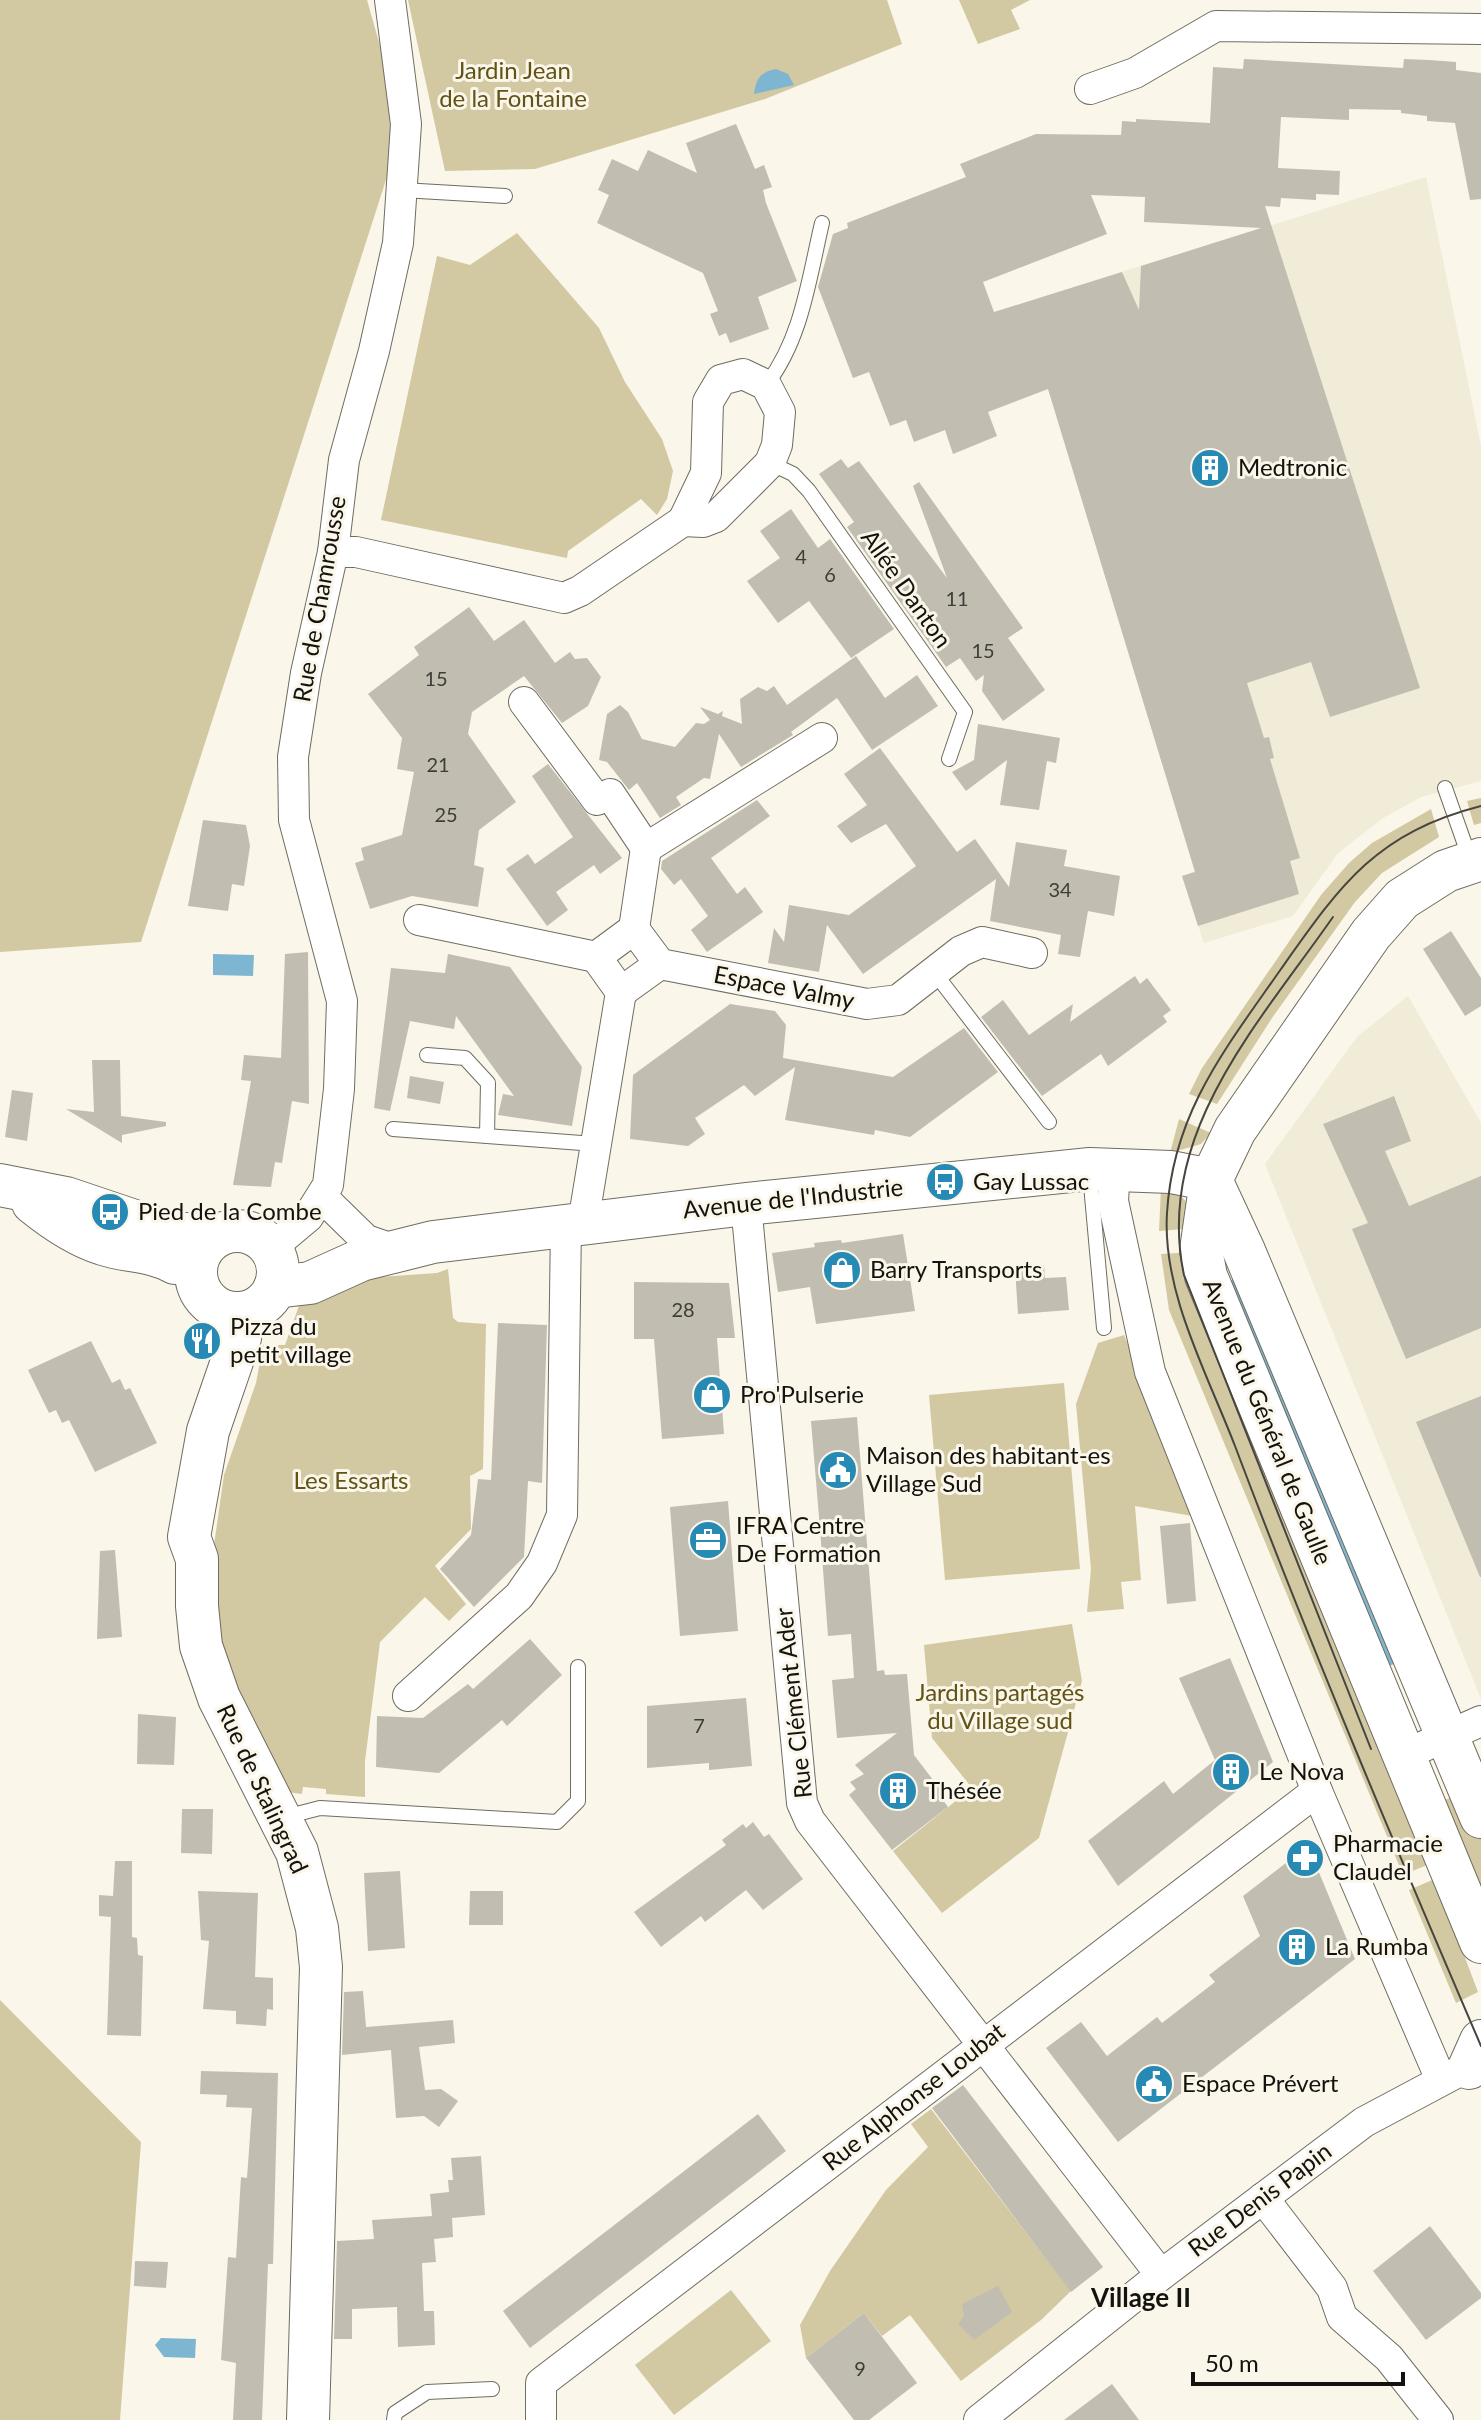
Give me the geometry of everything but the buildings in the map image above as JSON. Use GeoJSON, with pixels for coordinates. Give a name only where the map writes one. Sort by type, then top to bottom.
{"type":"FeatureCollection","features":[{"type":"Feature","properties":{"kind":"street","name":"Rue de Chamrousse"},"geometry":{"type":"LineString","coordinates":[[267,1277],[328,1185],[339,1089],[342,1001],[294,820],[293,757],[306,673],[333,552],[344,460],[374,351],[398,243],[406,124],[390,0]]}},
{"type":"Feature","properties":{"kind":"street"},"geometry":{"type":"LineString","coordinates":[[1090,89],[1135,73],[1216,26],[1481,29]]}},
{"type":"Feature","properties":{"kind":"street"},"geometry":{"type":"LineString","coordinates":[[333,552],[356,552],[564,598],[580,591],[683,521],[706,473],[708,402],[721,380],[743,374],[766,385],[780,412],[777,445],[770,463],[716,517],[703,522],[683,521]]}},
{"type":"Feature","properties":{"kind":"street"},"geometry":{"type":"LineString","coordinates":[[408,1696],[519,1596],[542,1563],[562,1515],[575,1224],[595,1144],[621,992],[660,964],[634,929],[646,848],[610,794],[597,800],[524,702]]}},
{"type":"Feature","properties":{"kind":"street"},"geometry":{"type":"LineString","coordinates":[[646,848],[822,738]]}},
{"type":"Feature","properties":{"kind":"street"},"geometry":{"type":"LineString","coordinates":[[1211,1180],[1235,1130],[1371,934],[1402,899],[1446,871],[1476,860]]}},
{"type":"Feature","properties":{"kind":"street"},"geometry":{"type":"LineString","coordinates":[[419,920],[596,957],[621,992]]}},
{"type":"Feature","properties":{"kind":"street"},"geometry":{"type":"LineString","coordinates":[[596,957],[634,929]]}},
{"type":"Feature","properties":{"kind":"street","name":"Espace Valmy"},"geometry":{"type":"LineString","coordinates":[[660,964],[867,1004],[898,1000],[961,951],[982,942],[1032,953]]}},
{"type":"Feature","properties":{"kind":"street"},"geometry":{"type":"LineString","coordinates":[[1102,1169],[1113,1201],[1150,1372],[1317,1791],[1468,2063]]}},
{"type":"Feature","properties":{"kind":"street","name":"Avenue de l'Industrie"},"geometry":{"type":"LineString","coordinates":[[267,1277],[310,1283],[378,1255],[575,1224],[746,1204],[1102,1169],[1171,1172],[1211,1180]]}},
{"type":"Feature","properties":{"kind":"street","name":"Avenue du Général de Gaulle"},"geometry":{"type":"LineString","coordinates":[[1211,1180],[1464,1729],[1481,1817]]}},
{"type":"Feature","properties":{"kind":"street","name":"Avenue du Général de Gaulle"},"geometry":{"type":"LineString","coordinates":[[1211,1180],[1201,1250],[1206,1276],[1481,1942]]}},
{"type":"Feature","properties":{"kind":"street"},"geometry":{"type":"LineString","coordinates":[[8,1187],[66,1198],[170,1233],[216,1236],[240,1230],[263,1239],[267,1277],[212,1304],[205,1297],[197,1277],[200,1254],[216,1236]]}},
{"type":"Feature","properties":{"kind":"street"},"geometry":{"type":"LineString","coordinates":[[8,1187],[68,1228],[104,1245],[165,1257],[197,1277]]}},
{"type":"Feature","properties":{"kind":"street"},"geometry":{"type":"LineString","coordinates":[[322,1197],[378,1255]]}},
{"type":"Feature","properties":{"kind":"street","name":"Rue Clément Ader"},"geometry":{"type":"LineString","coordinates":[[746,1204],[802,1803],[810,1821],[1161,2275]]}},
{"type":"Feature","properties":{"kind":"street","name":"Rue de Stalingrad"},"geometry":{"type":"LineString","coordinates":[[267,1277],[240,1338],[208,1431],[189,1537],[197,1559],[201,1646],[219,1698],[297,1852],[309,1892],[321,1967],[308,2420]]}},
{"type":"Feature","properties":{"kind":"street"},"geometry":{"type":"LineString","coordinates":[[1404,1755],[1464,1729]]}},
{"type":"Feature","properties":{"kind":"street","name":"Rue Alphonse Loubat"},"geometry":{"type":"LineString","coordinates":[[541,2420],[541,2383],[982,2043],[1317,1791]]}},
{"type":"Feature","properties":{"kind":"street","name":"Rue Denis Papin"},"geometry":{"type":"LineString","coordinates":[[979,2420],[1161,2275],[1364,2122],[1468,2063]]}},
{"type":"Feature","properties":{"kind":"street"},"geometry":{"type":"LineString","coordinates":[[1263,2198],[1332,2288],[1342,2317],[1389,2358],[1438,2420]]}},
{"type":"Feature","properties":{"kind":"lane"},"geometry":{"type":"LineString","coordinates":[[402,190],[505,196]]}},
{"type":"Feature","properties":{"kind":"lane"},"geometry":{"type":"LineString","coordinates":[[766,385],[777,371],[798,328],[822,223]]}},
{"type":"Feature","properties":{"kind":"lane","name":"Allée Danton"},"geometry":{"type":"LineString","coordinates":[[770,463],[793,474],[809,491],[965,712],[949,759]]}},
{"type":"Feature","properties":{"kind":"lane"},"geometry":{"type":"LineString","coordinates":[[1445,788],[1476,860]]}},
{"type":"Feature","properties":{"kind":"lane"},"geometry":{"type":"LineString","coordinates":[[934,972],[1049,1122]]}},
{"type":"Feature","properties":{"kind":"lane"},"geometry":{"type":"LineString","coordinates":[[427,1055],[465,1058],[488,1083],[487,1136]]}},
{"type":"Feature","properties":{"kind":"lane"},"geometry":{"type":"LineString","coordinates":[[393,1129],[595,1144]]}},
{"type":"Feature","properties":{"kind":"lane"},"geometry":{"type":"LineString","coordinates":[[1102,1169],[1104,1328]]}},
{"type":"Feature","properties":{"kind":"lane"},"geometry":{"type":"LineString","coordinates":[[281,1818],[320,1808],[557,1822],[578,1801],[578,1667]]}},
{"type":"Feature","properties":{"kind":"lane"},"geometry":{"type":"LineString","coordinates":[[394,2420],[395,2413],[427,2392],[492,2389]]}},
{"type":"Feature","properties":{"kind":"shaded area"},"geometry":{"type":"Polygon","coordinates":[[[1426,177],[1481,446],[1481,781],[1421,797],[1383,818],[1338,853],[1293,916],[1204,943],[1182,876],[1195,871],[1022,303],[1426,177]]]}},
{"type":"Feature","properties":{"kind":"shaded area"},"geometry":{"type":"Polygon","coordinates":[[[1408,996],[1481,1123],[1481,1699],[1265,1164],[1357,1037],[1408,996]]]}},
{"type":"Feature","properties":{"kind":"green space"},"geometry":{"type":"Polygon","coordinates":[[[0,0],[367,0],[403,127],[141,942],[0,952],[0,0]]]}},
{"type":"Feature","properties":{"kind":"green space","name":"Jardin Jean de la Fontaine"},"geometry":{"type":"Polygon","coordinates":[[[408,0],[887,0],[902,44],[765,99],[535,169],[445,171],[408,0]]]}},
{"type":"Feature","properties":{"kind":"green space"},"geometry":{"type":"Polygon","coordinates":[[[959,0],[1030,0],[1011,10],[1020,29],[978,44],[959,0]]]}},
{"type":"Feature","properties":{"kind":"green space"},"geometry":{"type":"Polygon","coordinates":[[[517,233],[599,328],[625,382],[662,439],[673,471],[667,499],[657,515],[641,499],[568,551],[567,558],[381,520],[437,256],[470,265],[517,233]]]}},
{"type":"Feature","properties":{"kind":"green space"},"geometry":{"type":"Polygon","coordinates":[[[1481,798],[1481,823],[1474,825],[1467,801],[1481,798]]]}},
{"type":"Feature","properties":{"kind":"green space"},"geometry":{"type":"Polygon","coordinates":[[[1431,809],[1439,837],[1382,873],[1355,902],[1272,1018],[1217,1104],[1189,1094],[1202,1068],[1321,895],[1349,863],[1372,843],[1431,809]]]}},
{"type":"Feature","properties":{"kind":"green space"},"geometry":{"type":"Polygon","coordinates":[[[1179,1119],[1211,1133],[1201,1144],[1170,1153],[1179,1119]]]}},
{"type":"Feature","properties":{"kind":"green space"},"geometry":{"type":"Polygon","coordinates":[[[1161,1189],[1186,1201],[1195,1228],[1159,1231],[1161,1189]]]}},
{"type":"Feature","properties":{"kind":"green space"},"geometry":{"type":"Polygon","coordinates":[[[1193,1252],[1356,1695],[1427,1865],[1403,1875],[1169,1310],[1161,1254],[1193,1252]]]}},
{"type":"Feature","properties":{"kind":"green space","name":"Les Essarts"},"geometry":{"type":"Polygon","coordinates":[[[448,1269],[453,1318],[458,1322],[486,1324],[483,1469],[470,1476],[471,1529],[435,1566],[466,1604],[449,1621],[425,1597],[380,1642],[365,1761],[365,1797],[326,1794],[326,1789],[303,1787],[302,1794],[287,1792],[230,1692],[209,1580],[224,1475],[256,1383],[263,1345],[285,1345],[301,1300],[365,1278],[437,1273],[448,1269]]]}},
{"type":"Feature","properties":{"kind":"green space"},"geometry":{"type":"Polygon","coordinates":[[[1124,1335],[1198,1517],[1135,1506],[1141,1580],[1121,1582],[1124,1609],[1087,1612],[1091,1569],[1076,1404],[1098,1343],[1124,1335]]]}},
{"type":"Feature","properties":{"kind":"green space"},"geometry":{"type":"Polygon","coordinates":[[[1064,1383],[1080,1569],[945,1580],[929,1395],[1064,1383]]]}},
{"type":"Feature","properties":{"kind":"green space","name":"Jardins partagés du Village sud"},"geometry":{"type":"Polygon","coordinates":[[[1072,1624],[1082,1681],[1039,1838],[942,1913],[893,1851],[972,1788],[932,1738],[924,1645],[1072,1624]]]}},
{"type":"Feature","properties":{"kind":"green space"},"geometry":{"type":"Polygon","coordinates":[[[1462,1793],[1481,1839],[1481,1916],[1435,1804],[1462,1793]]]}},
{"type":"Feature","properties":{"kind":"green space"},"geometry":{"type":"Polygon","coordinates":[[[1444,1875],[1453,1926],[1478,1992],[1456,2003],[1409,1890],[1444,1875]]]}},
{"type":"Feature","properties":{"kind":"green space"},"geometry":{"type":"Polygon","coordinates":[[[0,2000],[141,2142],[120,2420],[0,2420],[0,2000]]]}},
{"type":"Feature","properties":{"kind":"green space"},"geometry":{"type":"Polygon","coordinates":[[[931,2109],[1071,2291],[1041,2320],[961,2381],[910,2315],[882,2336],[864,2313],[806,2358],[800,2325],[830,2271],[886,2190],[928,2147],[911,2124],[931,2109]]]}},
{"type":"Feature","properties":{"kind":"green space"},"geometry":{"type":"Polygon","coordinates":[[[731,2290],[771,2341],[674,2415],[635,2365],[731,2290]]]}},
{"type":"Feature","properties":{"kind":"water"},"geometry":{"type":"Polygon","coordinates":[[[776,69],[788,74],[794,85],[754,94],[760,77],[776,69]]]}},
{"type":"Feature","properties":{"kind":"water"},"geometry":{"type":"Polygon","coordinates":[[[213,954],[254,955],[253,976],[213,975],[213,954]]]}},
{"type":"Feature","properties":{"kind":"water"},"geometry":{"type":"Polygon","coordinates":[[[1240,1277],[1399,1662],[1386,1667],[1227,1282],[1240,1277]]]}},
{"type":"Feature","properties":{"kind":"water"},"geometry":{"type":"Polygon","coordinates":[[[161,2338],[196,2339],[195,2358],[164,2357],[155,2345],[161,2338]]]}},
{"type":"Feature","properties":{"kind":"tram line"},"geometry":{"type":"LineString","coordinates":[[1481,806],[1445,817],[1387,847],[1364,866],[1323,911],[1222,1054],[1191,1112],[1171,1177],[1167,1213],[1167,1243],[1172,1272],[1189,1332],[1324,1672],[1481,2046]]}},
{"type":"Feature","properties":{"kind":"tram line"},"geometry":{"type":"LineString","coordinates":[[1333,917],[1245,1040],[1220,1083],[1198,1128],[1184,1175],[1179,1224],[1184,1275],[1371,1749]]}},
{"type":"Feature","properties":{"kind":"place","name":"Medtronic"},"geometry":{"type":"Point","coordinates":[1210,468]}},
{"type":"Feature","properties":{"kind":"place","name":"Gay Lussac"},"geometry":{"type":"Point","coordinates":[945,1182]}},
{"type":"Feature","properties":{"kind":"place","name":"Pied de la Combe"},"geometry":{"type":"Point","coordinates":[110,1212]}},
{"type":"Feature","properties":{"kind":"place","name":"Barry Transports"},"geometry":{"type":"Point","coordinates":[842,1270]}},
{"type":"Feature","properties":{"kind":"place","name":"Pizza du petit village"},"geometry":{"type":"Point","coordinates":[202,1341]}},
{"type":"Feature","properties":{"kind":"place","name":"Pro'Pulserie"},"geometry":{"type":"Point","coordinates":[712,1395]}},
{"type":"Feature","properties":{"kind":"place","name":"Maison des habitant-es Village Sud"},"geometry":{"type":"Point","coordinates":[838,1470]}},
{"type":"Feature","properties":{"kind":"place","name":"IFRA Centre De Formation"},"geometry":{"type":"Point","coordinates":[708,1540]}},
{"type":"Feature","properties":{"kind":"place","name":"Le Nova"},"geometry":{"type":"Point","coordinates":[1231,1772]}},
{"type":"Feature","properties":{"kind":"place","name":"Thésée"},"geometry":{"type":"Point","coordinates":[898,1791]}},
{"type":"Feature","properties":{"kind":"place","name":"Pharmacie Claudel"},"geometry":{"type":"Point","coordinates":[1305,1858]}},
{"type":"Feature","properties":{"kind":"place","name":"La Rumba"},"geometry":{"type":"Point","coordinates":[1297,1947]}},
{"type":"Feature","properties":{"kind":"place","name":"Espace Prévert"},"geometry":{"type":"Point","coordinates":[1154,2084]}},
{"type":"Feature","properties":{"kind":"district","name":"Village II"},"geometry":{"type":"Point","coordinates":[1141,2298]}}]}
